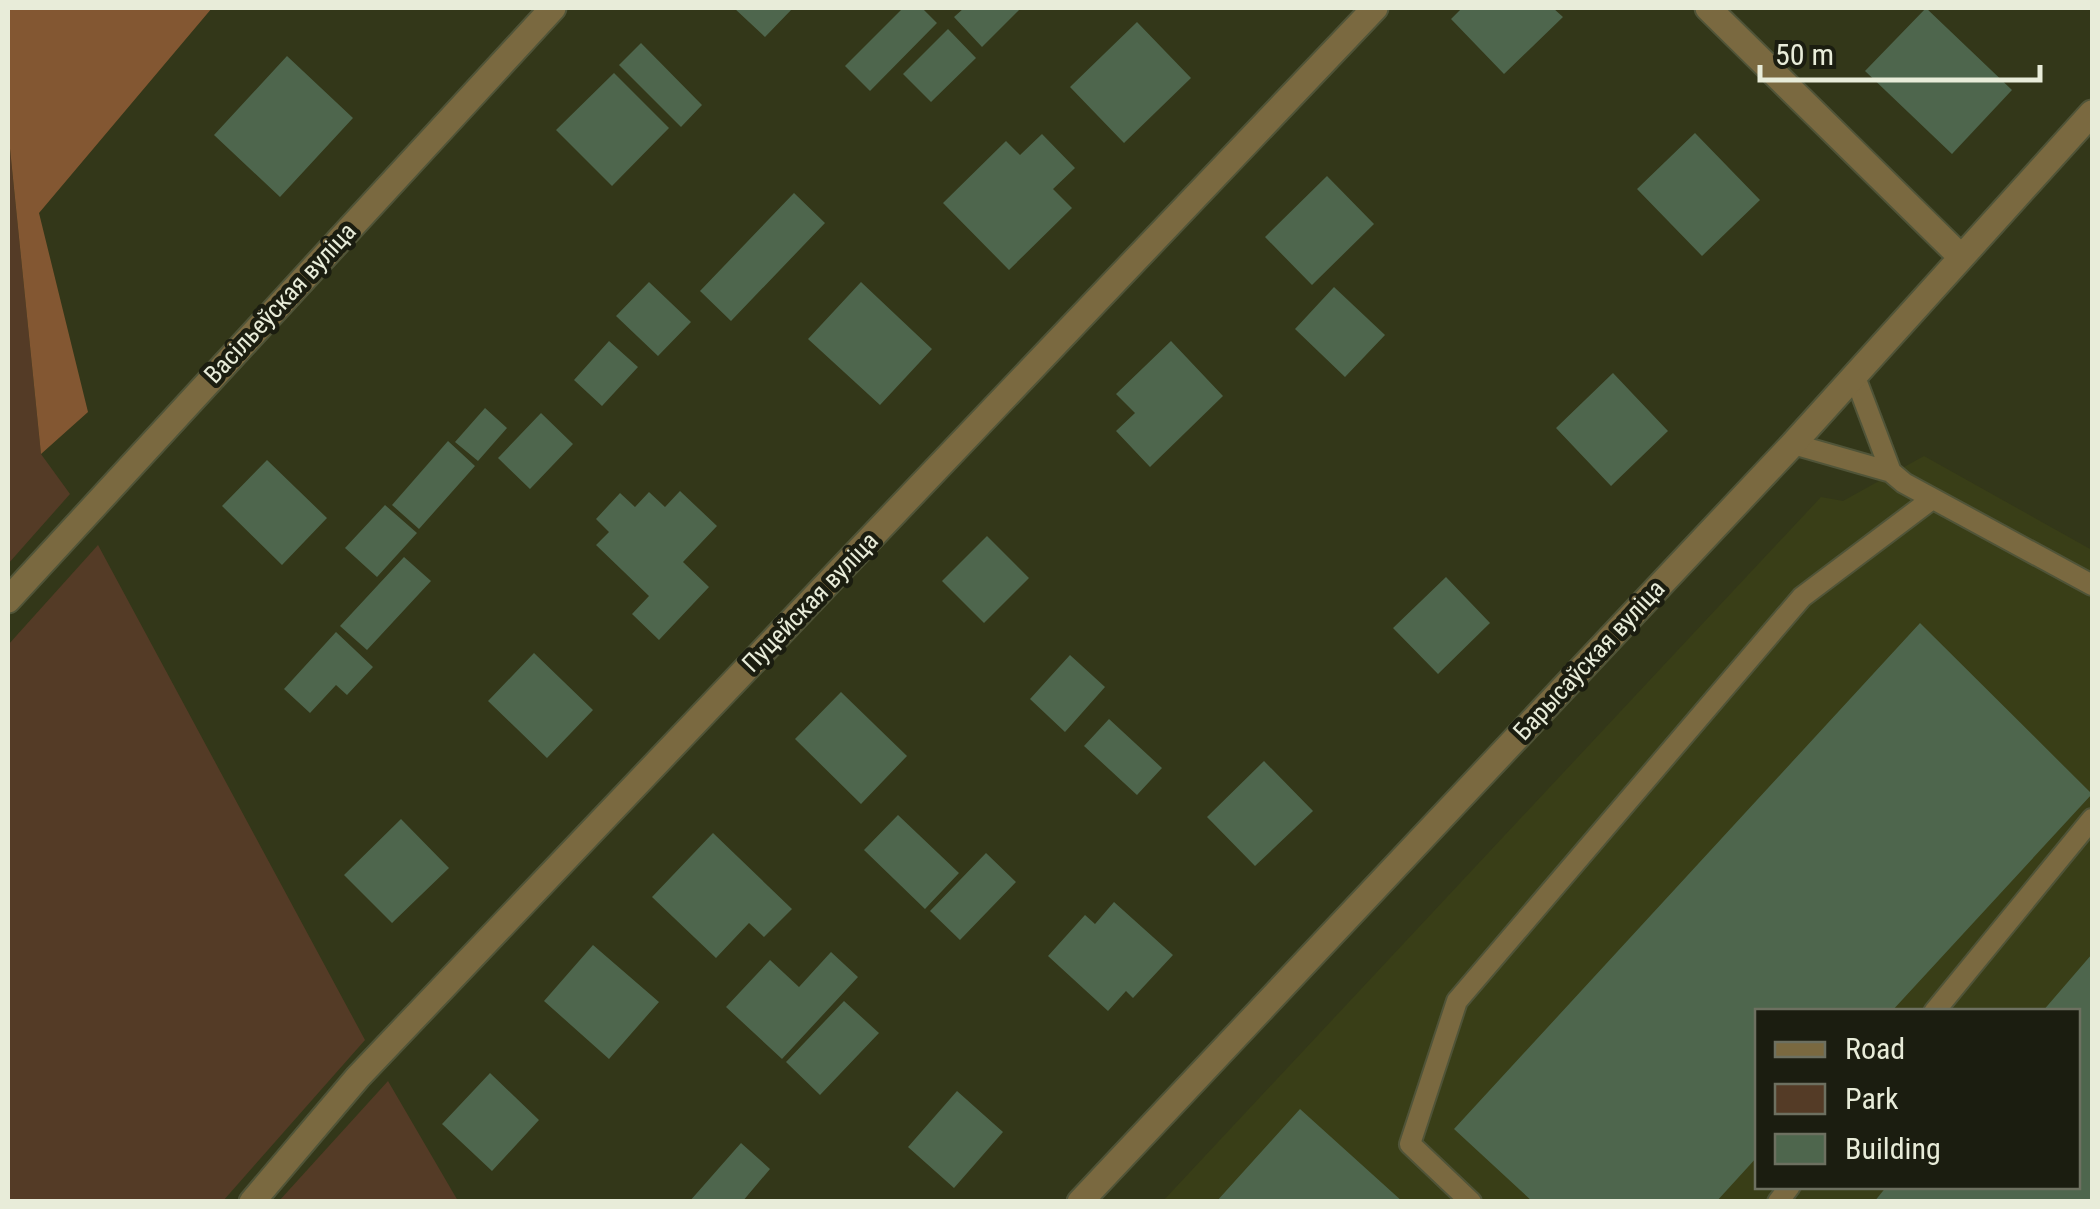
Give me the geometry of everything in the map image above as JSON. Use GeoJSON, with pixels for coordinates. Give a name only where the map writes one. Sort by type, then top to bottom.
{"type":"FeatureCollection","features":[{"type":"Feature","properties":{"kind":"street","name":"Васільеўская вуліца"},"geometry":{"type":"LineString","coordinates":[[8,600],[553,8]]}},
{"type":"Feature","properties":{"kind":"street","name":"Пуцейская вуліца"},"geometry":{"type":"LineString","coordinates":[[252,1202],[358,1077],[1376,8]]}},
{"type":"Feature","properties":{"kind":"street"},"geometry":{"type":"LineString","coordinates":[[1708,8],[1961,257]]}},
{"type":"Feature","properties":{"kind":"street","name":"Барысаўская вуліца"},"geometry":{"type":"LineString","coordinates":[[1080,1202],[1855,378],[2092,114]]}},
{"type":"Feature","properties":{"kind":"lane"},"geometry":{"type":"LineString","coordinates":[[1855,378],[1891,472]]}},
{"type":"Feature","properties":{"kind":"lane"},"geometry":{"type":"LineString","coordinates":[[1793,444],[1891,472],[1904,483],[2092,585]]}},
{"type":"Feature","properties":{"kind":"lane"},"geometry":{"type":"LineString","coordinates":[[1470,1202],[1410,1144],[1457,1001],[1802,597],[1932,498]]}},
{"type":"Feature","properties":{"kind":"lane"},"geometry":{"type":"LineString","coordinates":[[1936,1009],[2092,820]]}},
{"type":"Feature","properties":{"kind":"shaded area"},"geometry":{"type":"Polygon","coordinates":[[[8,8],[212,8],[39,213],[88,412],[41,454],[8,129],[8,8]]]}},
{"type":"Feature","properties":{"kind":"shaded area"},"geometry":{"type":"Polygon","coordinates":[[[1924,456],[2092,550],[2092,1201],[1162,1202],[1821,497],[1843,501],[1924,456]]]}},
{"type":"Feature","properties":{"kind":"green space"},"geometry":{"type":"Polygon","coordinates":[[[8,129],[41,454],[70,494],[8,564],[8,129]]]}},
{"type":"Feature","properties":{"kind":"green space"},"geometry":{"type":"Polygon","coordinates":[[[98,545],[365,1040],[223,1201],[8,1201],[8,645],[98,545]]]}},
{"type":"Feature","properties":{"kind":"green space"},"geometry":{"type":"Polygon","coordinates":[[[388,1081],[458,1201],[279,1201],[388,1081]]]}},
{"type":"Feature","properties":{"kind":"building"},"geometry":{"type":"Polygon","coordinates":[[[734,8],[793,8],[765,37],[734,8]]]}},
{"type":"Feature","properties":{"kind":"building"},"geometry":{"type":"Polygon","coordinates":[[[903,8],[922,8],[937,23],[870,91],[845,66],[903,8]]]}},
{"type":"Feature","properties":{"kind":"building"},"geometry":{"type":"Polygon","coordinates":[[[964,8],[1021,8],[982,47],[954,17],[964,8]]]}},
{"type":"Feature","properties":{"kind":"building"},"geometry":{"type":"Polygon","coordinates":[[[1462,8],[1553,8],[1563,17],[1504,74],[1451,19],[1462,8]]]}},
{"type":"Feature","properties":{"kind":"building"},"geometry":{"type":"Polygon","coordinates":[[[1926,8],[2012,90],[1952,154],[1865,71],[1926,8]]]}},
{"type":"Feature","properties":{"kind":"building"},"geometry":{"type":"Polygon","coordinates":[[[1137,22],[1191,78],[1124,143],[1070,87],[1137,22]]]}},
{"type":"Feature","properties":{"kind":"building"},"geometry":{"type":"Polygon","coordinates":[[[948,29],[976,58],[931,102],[903,74],[948,29]]]}},
{"type":"Feature","properties":{"kind":"building"},"geometry":{"type":"Polygon","coordinates":[[[641,43],[702,105],[681,127],[619,65],[641,43]]]}},
{"type":"Feature","properties":{"kind":"building"},"geometry":{"type":"Polygon","coordinates":[[[287,56],[353,118],[280,197],[214,135],[287,56]]]}},
{"type":"Feature","properties":{"kind":"building"},"geometry":{"type":"Polygon","coordinates":[[[614,73],[669,128],[612,186],[556,130],[614,73]]]}},
{"type":"Feature","properties":{"kind":"building"},"geometry":{"type":"Polygon","coordinates":[[[1695,133],[1760,200],[1702,256],[1637,189],[1695,133]]]}},
{"type":"Feature","properties":{"kind":"building"},"geometry":{"type":"Polygon","coordinates":[[[1042,134],[1075,168],[1053,189],[1072,208],[1009,270],[943,203],[1006,141],[1020,155],[1042,134]]]}},
{"type":"Feature","properties":{"kind":"building"},"geometry":{"type":"Polygon","coordinates":[[[1327,176],[1374,224],[1312,285],[1265,237],[1327,176]]]}},
{"type":"Feature","properties":{"kind":"building"},"geometry":{"type":"Polygon","coordinates":[[[794,193],[825,223],[731,321],[700,291],[794,193]]]}},
{"type":"Feature","properties":{"kind":"building"},"geometry":{"type":"Polygon","coordinates":[[[649,282],[691,322],[658,356],[616,316],[649,282]]]}},
{"type":"Feature","properties":{"kind":"building"},"geometry":{"type":"Polygon","coordinates":[[[861,282],[932,349],[880,405],[808,339],[861,282]]]}},
{"type":"Feature","properties":{"kind":"building"},"geometry":{"type":"Polygon","coordinates":[[[1334,287],[1385,335],[1345,377],[1295,329],[1334,287]]]}},
{"type":"Feature","properties":{"kind":"building"},"geometry":{"type":"Polygon","coordinates":[[[609,341],[638,367],[602,406],[574,380],[609,341]]]}},
{"type":"Feature","properties":{"kind":"building"},"geometry":{"type":"Polygon","coordinates":[[[1171,341],[1223,396],[1150,467],[1116,431],[1135,413],[1116,394],[1171,341]]]}},
{"type":"Feature","properties":{"kind":"building"},"geometry":{"type":"Polygon","coordinates":[[[1613,373],[1668,431],[1611,486],[1556,428],[1613,373]]]}},
{"type":"Feature","properties":{"kind":"building"},"geometry":{"type":"Polygon","coordinates":[[[485,408],[507,428],[478,461],[455,442],[485,408]]]}},
{"type":"Feature","properties":{"kind":"building"},"geometry":{"type":"Polygon","coordinates":[[[541,413],[573,444],[530,489],[498,458],[541,413]]]}},
{"type":"Feature","properties":{"kind":"building"},"geometry":{"type":"Polygon","coordinates":[[[448,441],[475,466],[419,529],[392,505],[448,441]]]}},
{"type":"Feature","properties":{"kind":"building"},"geometry":{"type":"Polygon","coordinates":[[[267,460],[327,518],[282,565],[222,506],[267,460]]]}},
{"type":"Feature","properties":{"kind":"building"},"geometry":{"type":"Polygon","coordinates":[[[680,491],[717,526],[683,562],[709,587],[659,640],[632,614],[649,596],[596,545],[609,532],[596,519],[620,493],[635,507],[649,492],[665,507],[680,491]]]}},
{"type":"Feature","properties":{"kind":"building"},"geometry":{"type":"Polygon","coordinates":[[[385,505],[417,533],[377,577],[345,548],[385,505]]]}},
{"type":"Feature","properties":{"kind":"building"},"geometry":{"type":"Polygon","coordinates":[[[987,536],[1029,578],[984,623],[942,581],[987,536]]]}},
{"type":"Feature","properties":{"kind":"building"},"geometry":{"type":"Polygon","coordinates":[[[404,557],[431,581],[367,650],[340,626],[404,557]]]}},
{"type":"Feature","properties":{"kind":"building"},"geometry":{"type":"Polygon","coordinates":[[[1446,577],[1490,623],[1438,674],[1393,628],[1446,577]]]}},
{"type":"Feature","properties":{"kind":"building"},"geometry":{"type":"Polygon","coordinates":[[[1920,623],[2092,794],[1894,1009],[1755,1009],[1755,1159],[1716,1202],[1533,1202],[1454,1129],[1920,623]]]}},
{"type":"Feature","properties":{"kind":"building"},"geometry":{"type":"Polygon","coordinates":[[[336,632],[373,667],[347,695],[336,685],[310,713],[284,689],[336,632]]]}},
{"type":"Feature","properties":{"kind":"building"},"geometry":{"type":"Polygon","coordinates":[[[534,653],[593,710],[547,758],[488,701],[534,653]]]}},
{"type":"Feature","properties":{"kind":"building"},"geometry":{"type":"Polygon","coordinates":[[[1070,655],[1105,687],[1065,732],[1030,699],[1070,655]]]}},
{"type":"Feature","properties":{"kind":"building"},"geometry":{"type":"Polygon","coordinates":[[[841,692],[907,756],[861,804],[795,739],[841,692]]]}},
{"type":"Feature","properties":{"kind":"building"},"geometry":{"type":"Polygon","coordinates":[[[1109,719],[1162,768],[1137,795],[1084,746],[1109,719]]]}},
{"type":"Feature","properties":{"kind":"building"},"geometry":{"type":"Polygon","coordinates":[[[1264,761],[1313,811],[1255,866],[1207,817],[1264,761]]]}},
{"type":"Feature","properties":{"kind":"building"},"geometry":{"type":"Polygon","coordinates":[[[898,815],[959,873],[925,909],[864,850],[898,815]]]}},
{"type":"Feature","properties":{"kind":"building"},"geometry":{"type":"Polygon","coordinates":[[[401,819],[449,868],[392,923],[344,875],[401,819]]]}},
{"type":"Feature","properties":{"kind":"building"},"geometry":{"type":"Polygon","coordinates":[[[713,833],[792,909],[764,937],[749,923],[716,958],[652,897],[713,833]]]}},
{"type":"Feature","properties":{"kind":"building"},"geometry":{"type":"Polygon","coordinates":[[[986,853],[1016,882],[960,940],[930,911],[986,853]]]}},
{"type":"Feature","properties":{"kind":"building"},"geometry":{"type":"Polygon","coordinates":[[[1114,902],[1173,955],[1133,998],[1126,991],[1108,1011],[1048,956],[1085,915],[1095,924],[1114,902]]]}},
{"type":"Feature","properties":{"kind":"building"},"geometry":{"type":"Polygon","coordinates":[[[593,945],[659,1002],[609,1059],[544,1001],[593,945]]]}},
{"type":"Feature","properties":{"kind":"building"},"geometry":{"type":"Polygon","coordinates":[[[831,952],[858,977],[782,1059],[726,1007],[770,960],[799,987],[831,952]]]}},
{"type":"Feature","properties":{"kind":"building"},"geometry":{"type":"Polygon","coordinates":[[[2092,954],[2092,1202],[1874,1202],[1885,1189],[2080,1189],[2080,1009],[2045,1009],[2092,954]]]}},
{"type":"Feature","properties":{"kind":"building"},"geometry":{"type":"Polygon","coordinates":[[[844,1001],[879,1033],[820,1095],[786,1062],[844,1001]]]}},
{"type":"Feature","properties":{"kind":"building"},"geometry":{"type":"Polygon","coordinates":[[[490,1073],[539,1120],[492,1171],[442,1124],[490,1073]]]}},
{"type":"Feature","properties":{"kind":"building"},"geometry":{"type":"Polygon","coordinates":[[[957,1091],[1003,1132],[954,1188],[908,1147],[957,1091]]]}},
{"type":"Feature","properties":{"kind":"building"},"geometry":{"type":"Polygon","coordinates":[[[1300,1109],[1403,1202],[1216,1202],[1300,1109]]]}},
{"type":"Feature","properties":{"kind":"building"},"geometry":{"type":"Polygon","coordinates":[[[741,1143],[770,1169],[742,1202],[689,1202],[741,1143]]]}}]}
